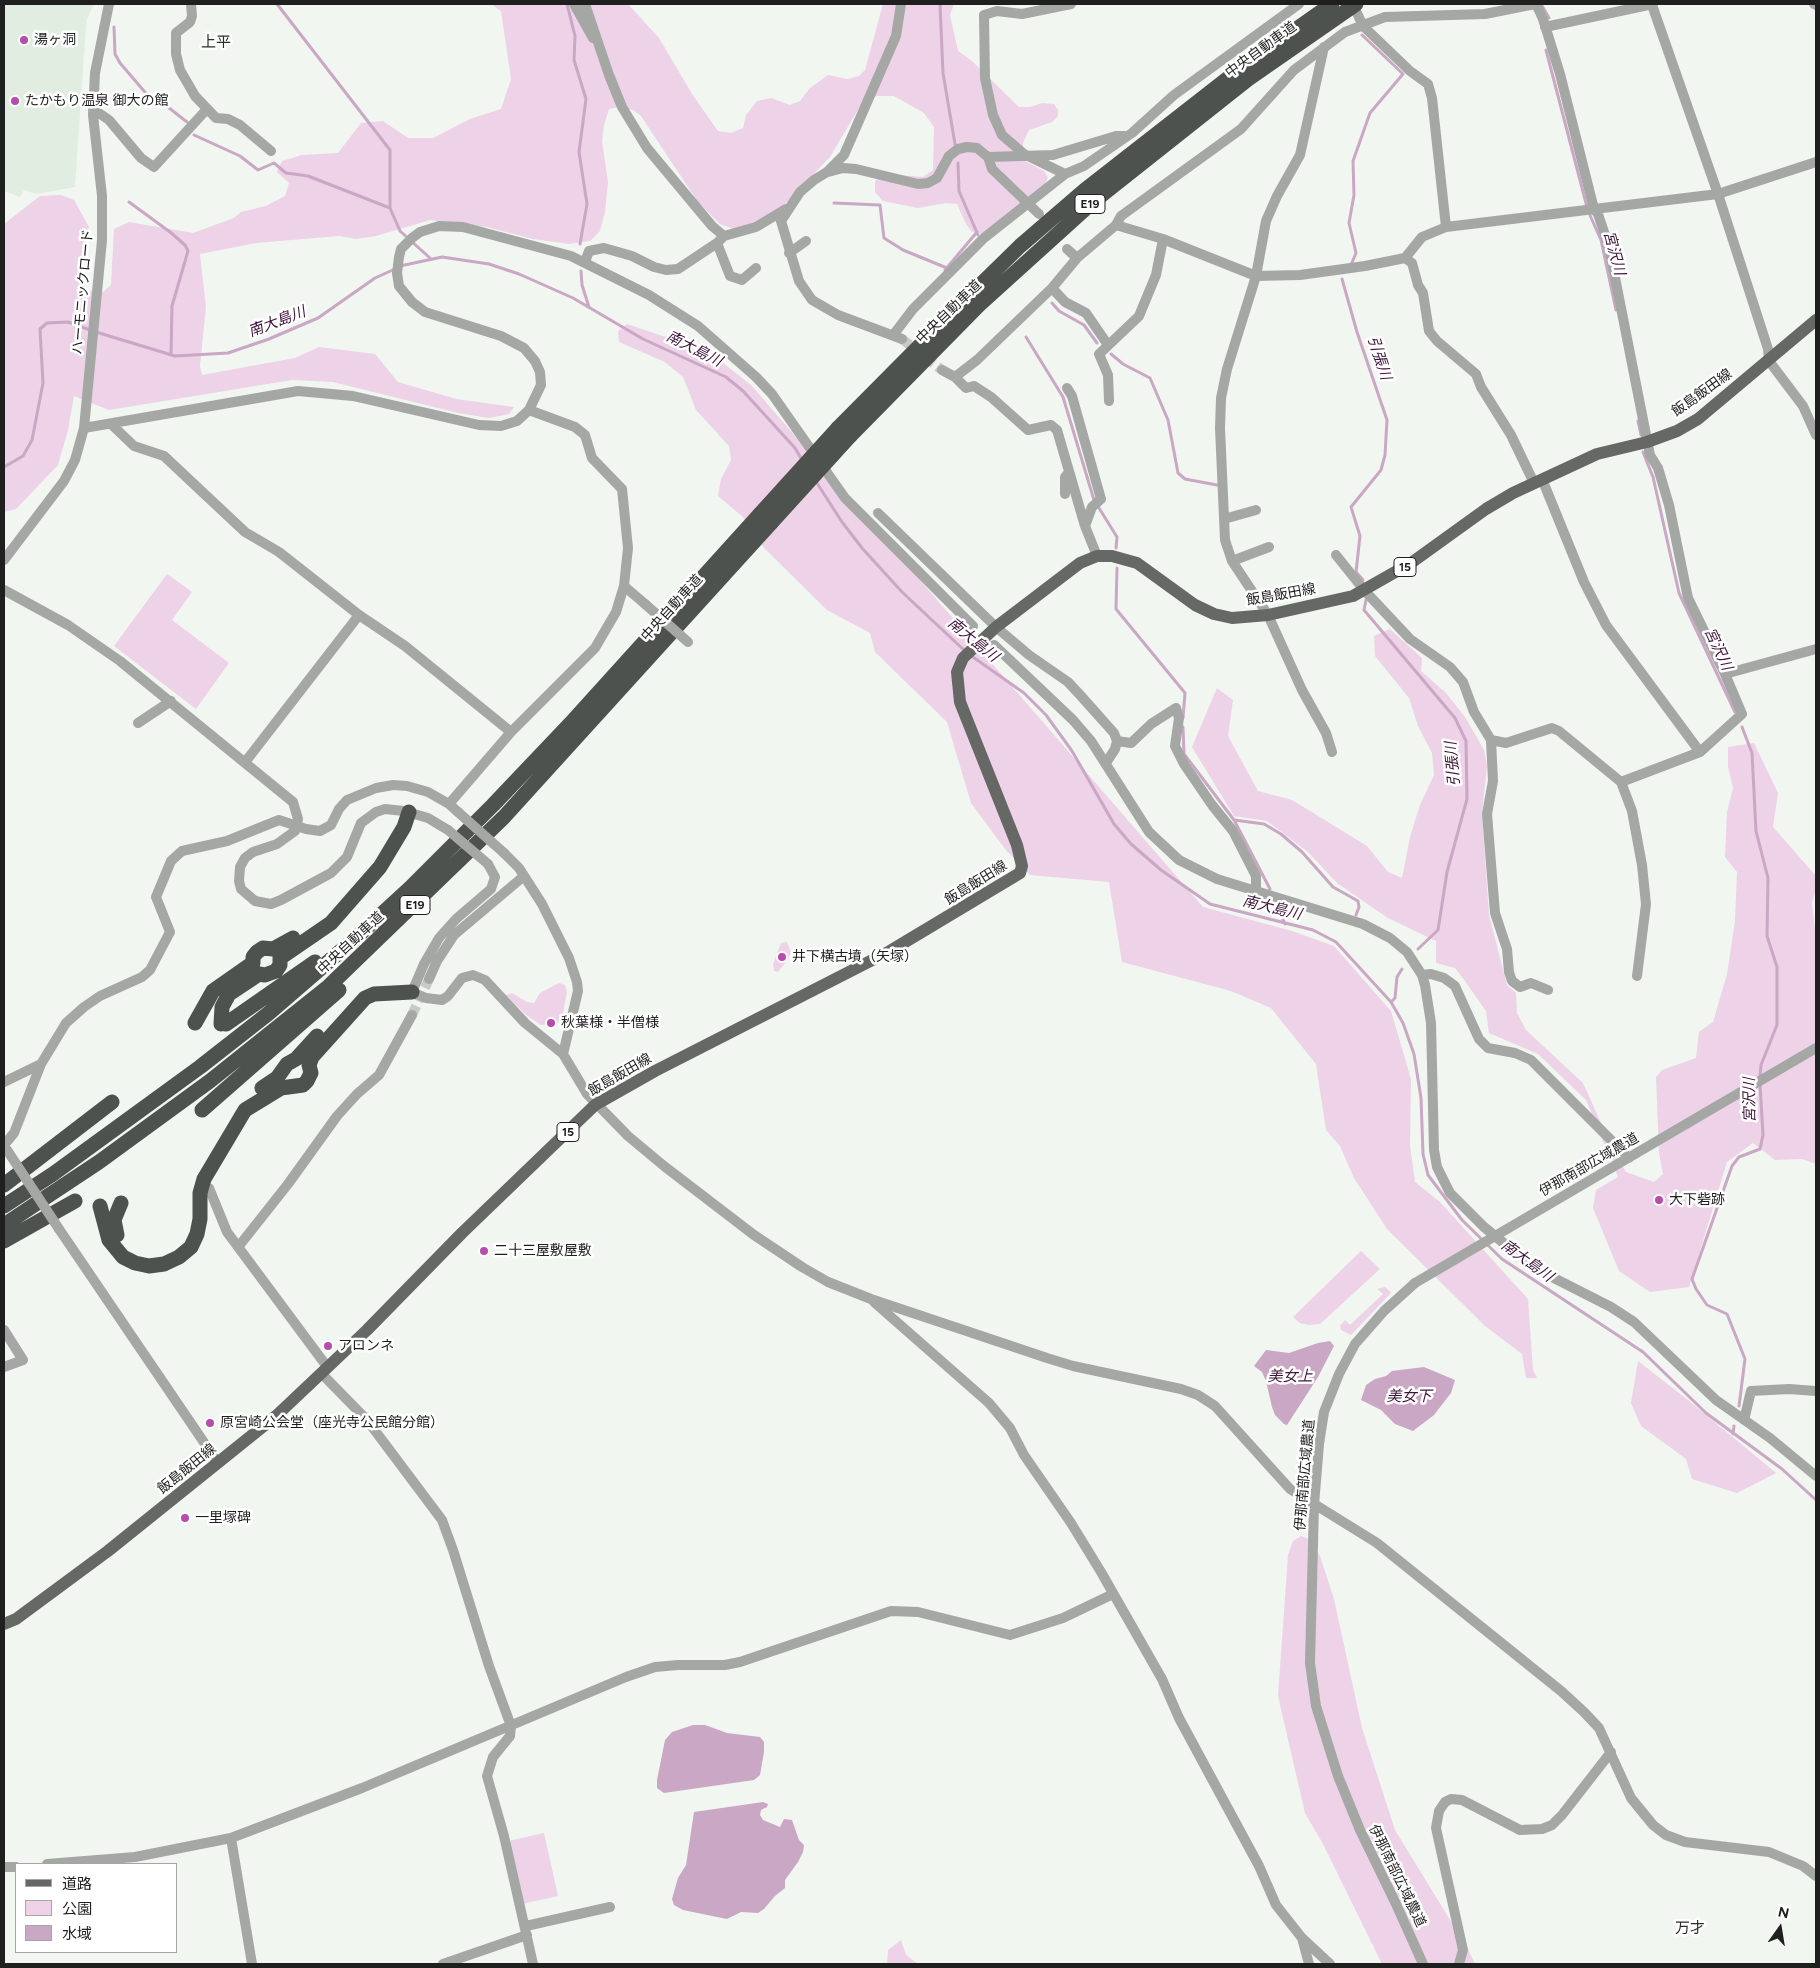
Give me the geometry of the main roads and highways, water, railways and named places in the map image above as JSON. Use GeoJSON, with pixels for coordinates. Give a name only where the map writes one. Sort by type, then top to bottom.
{"type":"FeatureCollection","features":[{"type":"Feature","properties":{"kind":"highway","name":"中央自動車道"},"geometry":{"type":"LineString","coordinates":[[4,1206],[140,1112],[269,1013],[410,888],[570,724],[766,518],[977,288],[1020,246],[1085,190],[1240,69],[1332,4]]}},
{"type":"Feature","properties":{"kind":"highway","name":"中央自動車道"},"geometry":{"type":"LineString","coordinates":[[844,432],[979,305],[1094,201],[1248,79],[1357,9]]}},
{"type":"Feature","properties":{"kind":"highway","name":"中央自動車道"},"geometry":{"type":"LineString","coordinates":[[4,1225],[99,1162],[210,1081],[329,986],[429,892],[504,817],[579,736],[766,518]]}},
{"type":"Feature","properties":{"kind":"highway"},"geometry":{"type":"LineString","coordinates":[[410,812],[391,852],[331,923],[280,958],[280,966],[276,971],[265,975],[259,974],[229,994],[222,1007],[223,1024],[345,940],[410,888]]}},
{"type":"Feature","properties":{"kind":"highway"},"geometry":{"type":"LineString","coordinates":[[202,1110],[342,987],[413,914],[429,892]]}},
{"type":"Feature","properties":{"kind":"highway"},"geometry":{"type":"LineString","coordinates":[[195,1023],[213,991],[253,963],[253,957],[262,948],[274,949],[282,945],[348,905]]}},
{"type":"Feature","properties":{"kind":"highway"},"geometry":{"type":"LineString","coordinates":[[100,1206],[109,1240],[123,1257],[142,1265],[156,1266],[179,1257],[191,1247],[197,1234],[200,1219],[200,1193],[204,1179],[245,1110],[281,1088],[303,1085],[311,1073],[309,1065],[312,1057],[365,998],[374,994],[412,992],[382,987],[371,987],[362,990],[296,1059],[287,1064],[277,1078],[237,1106],[197,1175],[192,1189],[191,1224],[186,1238],[176,1249],[156,1257],[141,1256],[128,1249],[119,1239],[114,1226],[115,1214],[120,1203]]}},
{"type":"Feature","properties":{"kind":"highway"},"geometry":{"type":"LineString","coordinates":[[4,1185],[112,1102]]}},
{"type":"Feature","properties":{"kind":"highway"},"geometry":{"type":"LineString","coordinates":[[4,1241],[75,1201]]}},
{"type":"Feature","properties":{"kind":"main road","name":"飯島飯田線"},"geometry":{"type":"LineString","coordinates":[[4,1624],[16,1619],[108,1551],[276,1416],[325,1371],[462,1233],[596,1105],[656,1071],[890,951],[1020,873],[1022,866],[1017,845],[960,702],[957,672],[962,658],[996,626],[1080,563],[1097,556],[1112,556],[1137,563],[1196,605],[1214,614],[1232,618],[1268,615],[1353,596],[1411,563],[1486,509],[1538,481],[1597,454],[1647,442],[1698,419],[1816,320]]}},
{"type":"Feature","properties":{"kind":"water","name":"美女上"},"geometry":{"type":"Polygon","coordinates":[[[1330,1341],[1334,1346],[1318,1377],[1287,1425],[1284,1424],[1275,1415],[1262,1372],[1254,1366],[1266,1350],[1289,1353],[1330,1341]]]}},
{"type":"Feature","properties":{"kind":"water","name":"美女下"},"geometry":{"type":"Polygon","coordinates":[[[1424,1367],[1455,1380],[1451,1393],[1434,1415],[1413,1431],[1395,1424],[1381,1410],[1361,1400],[1366,1385],[1375,1379],[1386,1376],[1392,1371],[1424,1367]]]}},
{"type":"Feature","properties":{"kind":"water"},"geometry":{"type":"Polygon","coordinates":[[[693,1725],[705,1725],[727,1733],[760,1737],[764,1742],[764,1752],[760,1775],[754,1780],[664,1793],[657,1788],[665,1740],[672,1732],[693,1725]]]}},
{"type":"Feature","properties":{"kind":"water"},"geometry":{"type":"Polygon","coordinates":[[[763,1802],[768,1804],[767,1807],[761,1810],[760,1815],[763,1820],[780,1827],[784,1819],[792,1820],[799,1840],[804,1845],[798,1862],[785,1880],[785,1888],[758,1913],[741,1912],[727,1919],[683,1910],[674,1905],[672,1899],[678,1878],[686,1865],[694,1812],[763,1802]]]}},
{"type":"Feature","properties":{"kind":"waterway"},"geometry":{"type":"LineString","coordinates":[[277,4],[390,150],[390,208],[400,231],[430,258]]}},
{"type":"Feature","properties":{"kind":"waterway"},"geometry":{"type":"LineString","coordinates":[[567,4],[575,36],[574,60],[586,99],[579,152],[587,204],[580,244]]}},
{"type":"Feature","properties":{"kind":"waterway"},"geometry":{"type":"LineString","coordinates":[[940,4],[943,73],[955,144]]}},
{"type":"Feature","properties":{"kind":"waterway","name":"宮沢川"},"geometry":{"type":"LineString","coordinates":[[1541,4],[1549,18]]}},
{"type":"Feature","properties":{"kind":"waterway"},"geometry":{"type":"LineString","coordinates":[[114,27],[115,54],[120,63],[156,105],[164,104],[187,122]]}},
{"type":"Feature","properties":{"kind":"waterway","name":"引張川"},"geometry":{"type":"LineString","coordinates":[[1351,265],[1356,253],[1349,223],[1354,195],[1353,161],[1370,113],[1403,74],[1362,35]]}},
{"type":"Feature","properties":{"kind":"waterway","name":"宮沢川"},"geometry":{"type":"LineString","coordinates":[[1546,50],[1587,207]]}},
{"type":"Feature","properties":{"kind":"waterway"},"geometry":{"type":"LineString","coordinates":[[194,135],[240,156],[258,170],[274,163],[286,173],[308,176],[390,208]]}},
{"type":"Feature","properties":{"kind":"waterway"},"geometry":{"type":"LineString","coordinates":[[958,163],[959,191],[978,235]]}},
{"type":"Feature","properties":{"kind":"waterway"},"geometry":{"type":"LineString","coordinates":[[129,202],[170,232],[185,245],[188,251],[172,306],[171,355]]}},
{"type":"Feature","properties":{"kind":"waterway"},"geometry":{"type":"LineString","coordinates":[[834,203],[880,205],[884,238],[903,250],[947,268]]}},
{"type":"Feature","properties":{"kind":"waterway","name":"宮沢川"},"geometry":{"type":"LineString","coordinates":[[1589,213],[1601,240],[1616,310]]}},
{"type":"Feature","properties":{"kind":"waterway"},"geometry":{"type":"LineString","coordinates":[[945,270],[977,232]]}},
{"type":"Feature","properties":{"kind":"waterway","name":"南大島川"},"geometry":{"type":"LineString","coordinates":[[400,266],[442,257],[489,264],[519,274],[573,298],[643,339],[726,377],[743,391],[795,448],[802,460]]}},
{"type":"Feature","properties":{"kind":"waterway","name":"南大島川"},"geometry":{"type":"LineString","coordinates":[[96,332],[175,356],[228,353],[269,339],[318,318],[375,278],[395,269]]}},
{"type":"Feature","properties":{"kind":"waterway"},"geometry":{"type":"LineString","coordinates":[[581,271],[582,285],[589,307]]}},
{"type":"Feature","properties":{"kind":"waterway","name":"引張川"},"geometry":{"type":"LineString","coordinates":[[1342,279],[1357,332],[1387,420],[1385,455],[1381,470],[1351,507],[1360,536],[1356,572],[1363,580]]}},
{"type":"Feature","properties":{"kind":"waterway"},"geometry":{"type":"LineString","coordinates":[[1052,303],[1059,311],[1084,325],[1097,343]]}},
{"type":"Feature","properties":{"kind":"waterway","name":"南大島川"},"geometry":{"type":"LineString","coordinates":[[4,467],[23,456],[32,440],[43,383],[40,329],[47,323],[68,322],[90,330]]}},
{"type":"Feature","properties":{"kind":"waterway"},"geometry":{"type":"LineString","coordinates":[[1026,337],[1063,397],[1094,500],[1117,537],[1116,548]]}},
{"type":"Feature","properties":{"kind":"waterway"},"geometry":{"type":"LineString","coordinates":[[1111,354],[1123,364],[1150,378],[1168,420],[1178,473],[1185,479],[1217,485]]}},
{"type":"Feature","properties":{"kind":"waterway","name":"宮沢川"},"geometry":{"type":"LineString","coordinates":[[1638,421],[1641,435]]}},
{"type":"Feature","properties":{"kind":"waterway","name":"宮沢川"},"geometry":{"type":"LineString","coordinates":[[1643,452],[1653,477],[1679,593],[1735,712]]}},
{"type":"Feature","properties":{"kind":"waterway","name":"南大島川"},"geometry":{"type":"LineString","coordinates":[[815,480],[842,522],[862,548],[902,592],[965,651]]}},
{"type":"Feature","properties":{"kind":"waterway"},"geometry":{"type":"LineString","coordinates":[[1117,568],[1116,609],[1185,693],[1183,718]]}},
{"type":"Feature","properties":{"kind":"waterway","name":"引張川"},"geometry":{"type":"LineString","coordinates":[[1366,600],[1364,610],[1455,718],[1466,741],[1467,799],[1447,872],[1438,930],[1418,949]]}},
{"type":"Feature","properties":{"kind":"waterway","name":"南大島川"},"geometry":{"type":"LineString","coordinates":[[970,655],[1024,693],[1046,715],[1072,751],[1114,824],[1131,844],[1161,870],[1210,904],[1313,930],[1336,942],[1391,1002],[1403,1023],[1414,1054],[1421,1098],[1423,1154],[1428,1175],[1462,1220],[1502,1259],[1643,1352],[1706,1413],[1782,1469],[1816,1500]]}},
{"type":"Feature","properties":{"kind":"waterway"},"geometry":{"type":"LineString","coordinates":[[1183,727],[1184,754],[1234,820],[1270,889]]}},
{"type":"Feature","properties":{"kind":"waterway","name":"宮沢川"},"geometry":{"type":"LineString","coordinates":[[1742,727],[1752,753],[1756,831],[1768,878],[1767,936],[1777,967],[1777,1025],[1761,1065],[1760,1077]]}},
{"type":"Feature","properties":{"kind":"waterway"},"geometry":{"type":"LineString","coordinates":[[1234,820],[1264,824],[1281,834],[1302,852],[1333,887],[1358,901],[1359,907],[1356,915]]}},
{"type":"Feature","properties":{"kind":"waterway"},"geometry":{"type":"LineString","coordinates":[[1278,908],[1285,924]]}},
{"type":"Feature","properties":{"kind":"waterway","name":"引張川"},"geometry":{"type":"LineString","coordinates":[[1391,1002],[1395,998],[1397,977],[1402,969]]}},
{"type":"Feature","properties":{"kind":"waterway","name":"宮沢川"},"geometry":{"type":"LineString","coordinates":[[1739,1406],[1745,1359],[1727,1314],[1707,1305],[1696,1289],[1692,1279],[1732,1166],[1739,1157],[1760,1149],[1763,1135],[1760,1084]]}},
{"type":"Feature","properties":{"kind":"waterway","name":"南大島川"},"geometry":{"type":"LineString","coordinates":[[1733,1434],[1734,1426]]}},
{"type":"Feature","properties":{"kind":"tunnel"},"geometry":{"type":"LineString","coordinates":[[902,339],[942,370]]}},
{"type":"Feature","properties":{"kind":"tunnel"},"geometry":{"type":"LineString","coordinates":[[412,1015],[429,979]]}},
{"type":"Feature","properties":{"kind":"place","name":"湯ヶ洞"},"geometry":{"type":"Point","coordinates":[24,40]}},
{"type":"Feature","properties":{"kind":"place","name":"たかもり温泉 御大の館"},"geometry":{"type":"Point","coordinates":[15,101]}},
{"type":"Feature","properties":{"kind":"place","name":"井下横古墳（矢塚）"},"geometry":{"type":"Point","coordinates":[782,957]}},
{"type":"Feature","properties":{"kind":"place","name":"秋葉様・半僧様"},"geometry":{"type":"Point","coordinates":[551,1023]}},
{"type":"Feature","properties":{"kind":"place","name":"大下砦跡"},"geometry":{"type":"Point","coordinates":[1659,1200]}},
{"type":"Feature","properties":{"kind":"place","name":"二十三屋敷屋敷"},"geometry":{"type":"Point","coordinates":[484,1251]}},
{"type":"Feature","properties":{"kind":"place","name":"アロンネ"},"geometry":{"type":"Point","coordinates":[328,1346]}},
{"type":"Feature","properties":{"kind":"place","name":"原宮崎公会堂（座光寺公民館分館）"},"geometry":{"type":"Point","coordinates":[210,1423]}},
{"type":"Feature","properties":{"kind":"place","name":"一里塚碑"},"geometry":{"type":"Point","coordinates":[185,1518]}},
{"type":"Feature","properties":{"kind":"district","name":"上平"},"geometry":{"type":"Point","coordinates":[216,43]}},
{"type":"Feature","properties":{"kind":"district","name":"万才"},"geometry":{"type":"Point","coordinates":[1690,1929]}}]}
